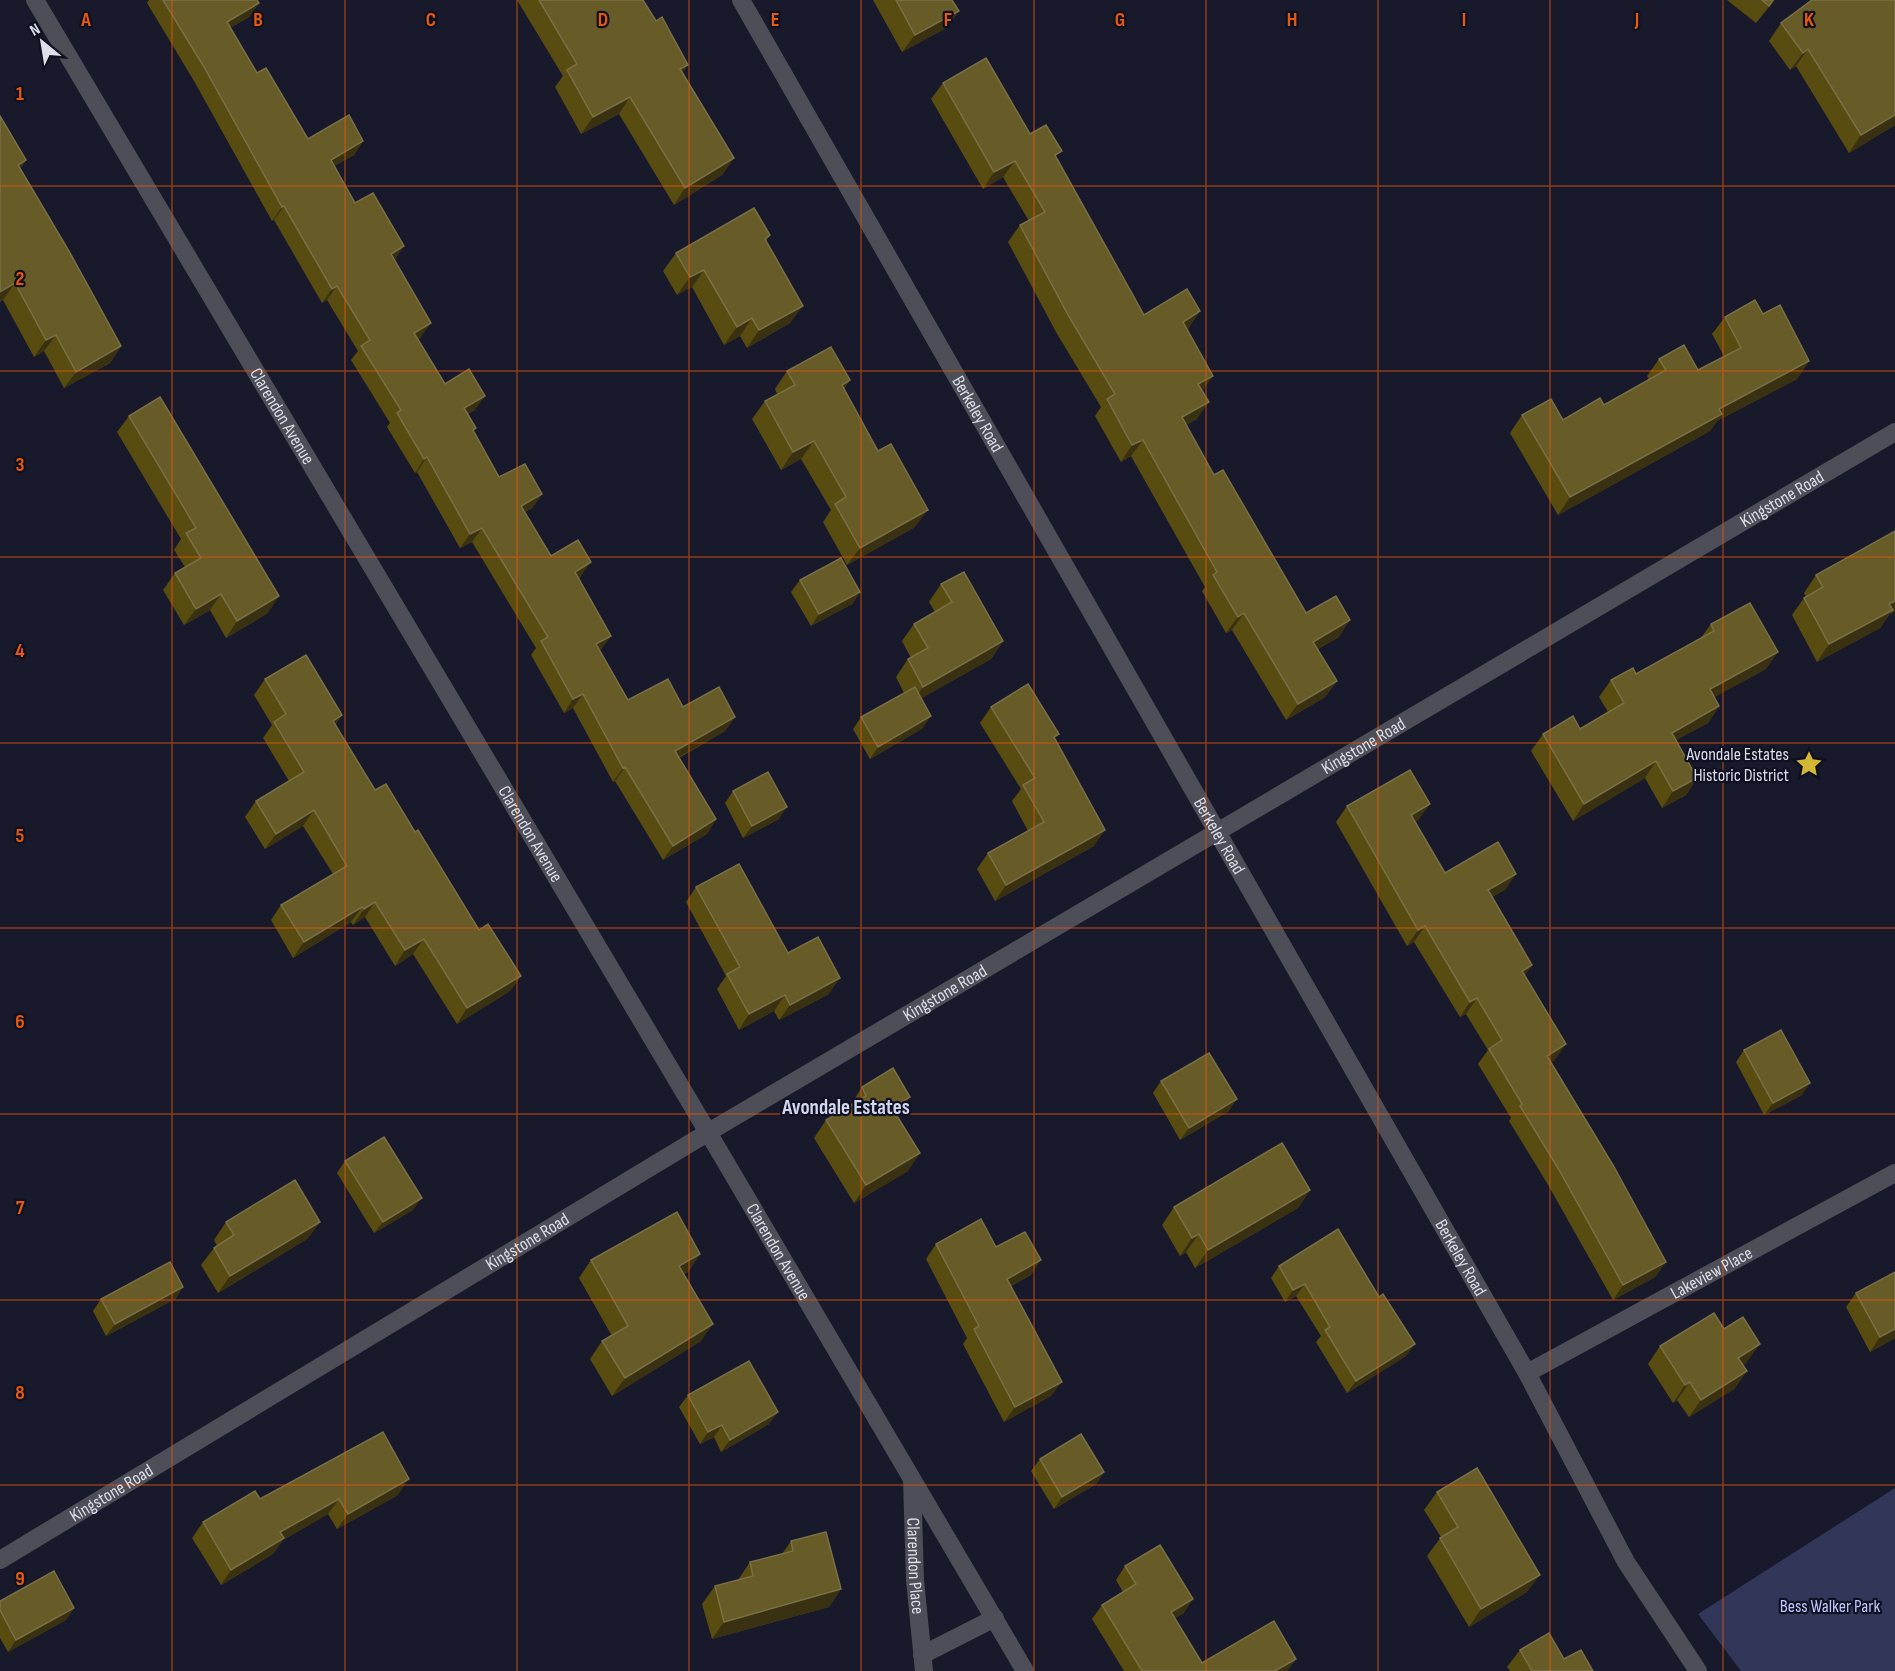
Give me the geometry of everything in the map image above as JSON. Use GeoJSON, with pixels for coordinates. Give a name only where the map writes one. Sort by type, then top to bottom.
{"type":"FeatureCollection","features":[{"type":"Feature","properties":{"kind":"street","name":"Clarendon Avenue"},"geometry":{"type":"LineString","coordinates":[[35,0],[1025,1671]]}},
{"type":"Feature","properties":{"kind":"street","name":"Berkeley Road"},"geometry":{"type":"LineString","coordinates":[[741,0],[1527,1373],[1626,1562],[1698,1671]]}},
{"type":"Feature","properties":{"kind":"street","name":"Kingstone Road"},"geometry":{"type":"LineString","coordinates":[[0,1560],[707,1133],[1895,432]]}},
{"type":"Feature","properties":{"kind":"street","name":"Lakeview Place"},"geometry":{"type":"LineString","coordinates":[[1527,1373],[1895,1173]]}},
{"type":"Feature","properties":{"kind":"street","name":"Clarendon Place"},"geometry":{"type":"LineString","coordinates":[[912,1478],[915,1580],[923,1663],[995,1618]]}},
{"type":"Feature","properties":{"kind":"green space","name":"Bess Walker Park"},"geometry":{"type":"Polygon","coordinates":[[[1895,1488],[1895,1671],[1741,1671],[1698,1614],[1895,1488]]]}},
{"type":"Feature","properties":{"kind":"building"},"geometry":{"type":"Polygon","coordinates":[[[163,0],[257,0],[259,3],[227,22],[257,73],[266,68],[308,139],[349,115],[363,141],[331,160],[355,203],[373,193],[404,246],[391,254],[431,323],[414,333],[445,384],[469,369],[485,396],[464,408],[476,428],[473,430],[499,477],[525,464],[542,494],[521,506],[551,556],[578,540],[591,562],[575,572],[611,636],[596,644],[628,700],[668,679],[683,707],[719,687],[735,717],[675,751],[716,819],[673,846],[625,767],[623,768],[583,694],[573,699],[541,641],[548,637],[482,528],[470,534],[427,457],[424,459],[397,413],[401,410],[361,346],[370,340],[337,286],[332,289],[284,206],[282,207],[204,67],[163,0]]]}},
{"type":"Feature","properties":{"kind":"building"},"geometry":{"type":"Polygon","coordinates":[[[539,0],[643,0],[656,21],[662,17],[688,65],[680,69],[734,158],[685,188],[630,97],[593,117],[567,70],[577,64],[539,0]]]}},
{"type":"Feature","properties":{"kind":"building"},"geometry":{"type":"Polygon","coordinates":[[[896,0],[952,0],[959,11],[915,35],[896,0]]]}},
{"type":"Feature","properties":{"kind":"building"},"geometry":{"type":"Polygon","coordinates":[[[1762,0],[1773,0],[1769,6],[1762,0]]]}},
{"type":"Feature","properties":{"kind":"building"},"geometry":{"type":"Polygon","coordinates":[[[1812,0],[1895,0],[1895,115],[1861,135],[1808,49],[1803,53],[1781,23],[1812,0]]]}},
{"type":"Feature","properties":{"kind":"building"},"geometry":{"type":"Polygon","coordinates":[[[986,58],[1030,134],[1046,125],[1062,151],[1055,155],[1144,315],[1187,289],[1200,311],[1183,322],[1213,376],[1198,384],[1209,402],[1182,417],[1214,475],[1223,470],[1306,613],[1336,596],[1350,620],[1313,642],[1337,681],[1298,704],[1244,613],[1238,617],[1213,575],[1217,572],[1143,440],[1132,445],[1107,399],[1115,394],[1068,315],[1020,225],[1045,212],[1015,161],[994,172],[943,83],[986,58]]]}},
{"type":"Feature","properties":{"kind":"building"},"geometry":{"type":"Polygon","coordinates":[[[0,116],[26,160],[18,165],[121,346],[76,372],[56,335],[46,340],[15,283],[0,292],[0,116]]]}},
{"type":"Feature","properties":{"kind":"building"},"geometry":{"type":"Polygon","coordinates":[[[754,208],[770,235],[765,239],[803,306],[759,330],[752,318],[737,327],[704,270],[690,277],[676,253],[754,208]]]}},
{"type":"Feature","properties":{"kind":"building"},"geometry":{"type":"Polygon","coordinates":[[[1755,300],[1763,314],[1780,305],[1809,361],[1719,409],[1722,414],[1570,497],[1522,415],[1551,399],[1563,420],[1600,398],[1604,405],[1666,370],[1659,359],[1684,345],[1698,370],[1741,348],[1725,317],[1755,300]]]}},
{"type":"Feature","properties":{"kind":"building"},"geometry":{"type":"Polygon","coordinates":[[[831,347],[850,380],[842,385],[878,451],[891,444],[928,510],[860,548],[835,504],[846,497],[814,441],[793,452],[765,401],[795,385],[787,371],[831,347]]]}},
{"type":"Feature","properties":{"kind":"building"},"geometry":{"type":"Polygon","coordinates":[[[160,397],[279,596],[237,621],[221,594],[196,609],[175,573],[201,558],[186,533],[196,528],[129,416],[160,397]]]}},
{"type":"Feature","properties":{"kind":"building"},"geometry":{"type":"Polygon","coordinates":[[[1895,531],[1895,601],[1889,604],[1893,610],[1829,644],[1804,598],[1823,587],[1816,575],[1895,531]]]}},
{"type":"Feature","properties":{"kind":"building"},"geometry":{"type":"Polygon","coordinates":[[[841,558],[860,592],[819,614],[800,580],[841,558]]]}},
{"type":"Feature","properties":{"kind":"building"},"geometry":{"type":"Polygon","coordinates":[[[964,572],[1003,641],[923,687],[908,659],[928,648],[914,624],[952,602],[941,584],[964,572]]]}},
{"type":"Feature","properties":{"kind":"building"},"geometry":{"type":"Polygon","coordinates":[[[1750,603],[1778,652],[1710,689],[1719,706],[1672,733],[1697,778],[1673,791],[1656,761],[1584,804],[1543,734],[1573,716],[1580,729],[1624,703],[1611,680],[1633,668],[1636,674],[1714,631],[1711,624],[1750,603]]]}},
{"type":"Feature","properties":{"kind":"building"},"geometry":{"type":"Polygon","coordinates":[[[306,655],[342,715],[333,721],[375,790],[386,784],[415,832],[418,830],[479,930],[488,924],[521,976],[467,1008],[424,939],[405,950],[375,902],[364,909],[362,907],[304,942],[281,905],[347,866],[314,810],[276,834],[256,801],[304,772],[274,722],[286,714],[265,679],[306,655]]]}},
{"type":"Feature","properties":{"kind":"building"},"geometry":{"type":"Polygon","coordinates":[[[1028,684],[1059,734],[1054,737],[1105,830],[1006,885],[988,853],[1044,822],[1023,785],[1035,778],[991,707],[1028,684]]]}},
{"type":"Feature","properties":{"kind":"building"},"geometry":{"type":"Polygon","coordinates":[[[915,687],[931,716],[878,747],[861,717],[915,687]]]}},
{"type":"Feature","properties":{"kind":"building"},"geometry":{"type":"Polygon","coordinates":[[[1410,770],[1430,804],[1411,815],[1445,873],[1498,842],[1516,874],[1488,890],[1532,965],[1522,971],[1566,1044],[1547,1056],[1613,1165],[1666,1262],[1623,1285],[1489,1049],[1502,1040],[1477,998],[1470,1002],[1425,926],[1418,930],[1347,806],[1410,770]]]}},
{"type":"Feature","properties":{"kind":"building"},"geometry":{"type":"Polygon","coordinates":[[[768,772],[787,807],[752,826],[733,791],[768,772]]]}},
{"type":"Feature","properties":{"kind":"building"},"geometry":{"type":"Polygon","coordinates":[[[739,864],[788,953],[818,937],[840,978],[790,1005],[785,995],[749,1014],[727,974],[740,967],[696,887],[739,864]]]}},
{"type":"Feature","properties":{"kind":"building"},"geometry":{"type":"Polygon","coordinates":[[[1781,1030],[1810,1083],[1773,1103],[1744,1050],[1781,1030]]]}},
{"type":"Feature","properties":{"kind":"building"},"geometry":{"type":"Polygon","coordinates":[[[1209,1053],[1237,1099],[1189,1128],[1161,1081],[1209,1053]]]}},
{"type":"Feature","properties":{"kind":"building"},"geometry":{"type":"Polygon","coordinates":[[[893,1068],[910,1097],[892,1108],[920,1153],[866,1185],[826,1120],[866,1096],[862,1087],[893,1068]]]}},
{"type":"Feature","properties":{"kind":"building"},"geometry":{"type":"Polygon","coordinates":[[[384,1137],[422,1198],[383,1222],[345,1161],[384,1137]]]}},
{"type":"Feature","properties":{"kind":"building"},"geometry":{"type":"Polygon","coordinates":[[[1282,1143],[1310,1190],[1208,1250],[1199,1234],[1192,1238],[1174,1207],[1282,1143]]]}},
{"type":"Feature","properties":{"kind":"building"},"geometry":{"type":"Polygon","coordinates":[[[295,1180],[320,1222],[230,1276],[214,1248],[234,1235],[226,1222],[295,1180]]]}},
{"type":"Feature","properties":{"kind":"building"},"geometry":{"type":"Polygon","coordinates":[[[677,1212],[700,1254],[679,1266],[713,1324],[625,1378],[602,1341],[628,1326],[591,1260],[677,1212]]]}},
{"type":"Feature","properties":{"kind":"building"},"geometry":{"type":"Polygon","coordinates":[[[981,1219],[996,1247],[1025,1232],[1041,1260],[1007,1279],[1062,1382],[1015,1407],[974,1329],[979,1326],[936,1244],[981,1219]]]}},
{"type":"Feature","properties":{"kind":"building"},"geometry":{"type":"Polygon","coordinates":[[[1338,1229],[1379,1297],[1383,1294],[1415,1344],[1356,1381],[1325,1330],[1330,1327],[1305,1284],[1293,1290],[1279,1266],[1338,1229]]]}},
{"type":"Feature","properties":{"kind":"building"},"geometry":{"type":"Polygon","coordinates":[[[170,1262],[183,1287],[115,1324],[101,1299],[170,1262]]]}},
{"type":"Feature","properties":{"kind":"building"},"geometry":{"type":"Polygon","coordinates":[[[1895,1272],[1895,1329],[1880,1337],[1856,1293],[1895,1272]]]}},
{"type":"Feature","properties":{"kind":"building"},"geometry":{"type":"Polygon","coordinates":[[[1714,1313],[1724,1329],[1743,1317],[1760,1344],[1738,1358],[1747,1371],[1701,1400],[1690,1382],[1685,1385],[1660,1346],[1714,1313]]]}},
{"type":"Feature","properties":{"kind":"building"},"geometry":{"type":"Polygon","coordinates":[[[749,1361],[778,1412],[730,1440],[722,1425],[708,1432],[688,1395],[749,1361]]]}},
{"type":"Feature","properties":{"kind":"building"},"geometry":{"type":"Polygon","coordinates":[[[383,1432],[409,1479],[348,1514],[339,1499],[280,1532],[284,1538],[231,1570],[203,1522],[255,1491],[260,1499],[383,1432]]]}},
{"type":"Feature","properties":{"kind":"building"},"geometry":{"type":"Polygon","coordinates":[[[1081,1434],[1104,1472],[1062,1497],[1040,1459],[1081,1434]]]}},
{"type":"Feature","properties":{"kind":"building"},"geometry":{"type":"Polygon","coordinates":[[[1477,1468],[1540,1575],[1481,1609],[1440,1538],[1458,1527],[1437,1492],[1477,1468]]]}},
{"type":"Feature","properties":{"kind":"building"},"geometry":{"type":"Polygon","coordinates":[[[826,1532],[841,1589],[724,1622],[715,1586],[753,1576],[750,1562],[793,1551],[791,1541],[826,1532]]]}},
{"type":"Feature","properties":{"kind":"building"},"geometry":{"type":"Polygon","coordinates":[[[1160,1545],[1193,1599],[1171,1612],[1202,1663],[1274,1621],[1296,1659],[1275,1671],[1142,1671],[1102,1605],[1136,1584],[1125,1566],[1160,1545]]]}},
{"type":"Feature","properties":{"kind":"building"},"geometry":{"type":"Polygon","coordinates":[[[54,1571],[74,1608],[16,1640],[0,1610],[0,1601],[54,1571]]]}},
{"type":"Feature","properties":{"kind":"building"},"geometry":{"type":"Polygon","coordinates":[[[1549,1633],[1564,1659],[1581,1650],[1593,1671],[1532,1671],[1520,1650],[1549,1633]]]}},
{"type":"Feature","properties":{"kind":"place","name":"Avondale Estates Historic District"},"geometry":{"type":"Point","coordinates":[1809,764]}},
{"type":"Feature","properties":{"kind":"district","name":"Avondale Estates"},"geometry":{"type":"Point","coordinates":[846,1107]}}]}
